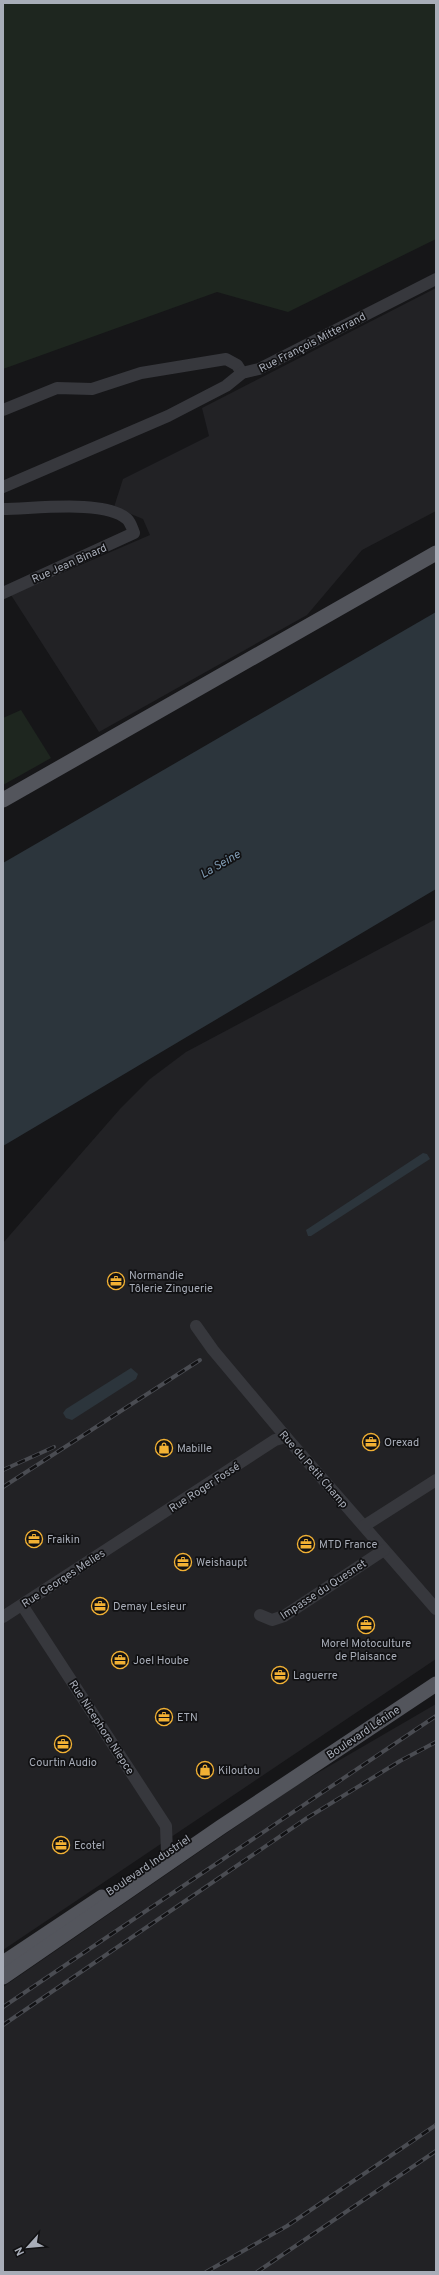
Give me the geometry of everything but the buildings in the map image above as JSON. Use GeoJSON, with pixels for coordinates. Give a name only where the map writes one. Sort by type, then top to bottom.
{"type":"FeatureCollection","features":[{"type":"Feature","properties":{"kind":"main road"},"geometry":{"type":"LineString","coordinates":[[3,800],[436,552]]}},
{"type":"Feature","properties":{"kind":"main road","name":"Boulevard Lénine"},"geometry":{"type":"LineString","coordinates":[[292,1774],[436,1674]]}},
{"type":"Feature","properties":{"kind":"main road","name":"Boulevard Lénine"},"geometry":{"type":"LineString","coordinates":[[292,1774],[436,1684]]}},
{"type":"Feature","properties":{"kind":"main road","name":"Boulevard Industriel"},"geometry":{"type":"LineString","coordinates":[[3,1963],[167,1853],[292,1774]]}},
{"type":"Feature","properties":{"kind":"main road","name":"Boulevard Industriel"},"geometry":{"type":"LineString","coordinates":[[3,1977],[292,1774]]}},
{"type":"Feature","properties":{"kind":"street","name":"Rue François Mitterrand"},"geometry":{"type":"LineString","coordinates":[[3,487],[168,416],[226,386],[242,373],[259,369],[436,279]]}},
{"type":"Feature","properties":{"kind":"street"},"geometry":{"type":"LineString","coordinates":[[3,410],[57,388],[92,389],[142,373],[226,359],[237,365],[242,373]]}},
{"type":"Feature","properties":{"kind":"street","name":"Rue Jean Binard"},"geometry":{"type":"LineString","coordinates":[[3,509],[76,506],[103,509],[126,519],[134,533],[3,593]]}},
{"type":"Feature","properties":{"kind":"street","name":"Rue du Petit Champ"},"geometry":{"type":"LineString","coordinates":[[196,1326],[213,1350],[286,1437],[436,1609]]}},
{"type":"Feature","properties":{"kind":"street","name":"Rue Roger Fossé"},"geometry":{"type":"LineString","coordinates":[[123,1540],[275,1440],[286,1437]]}},
{"type":"Feature","properties":{"kind":"street"},"geometry":{"type":"LineString","coordinates":[[364,1526],[436,1480]]}},
{"type":"Feature","properties":{"kind":"street","name":"Rue Georges Melies"},"geometry":{"type":"LineString","coordinates":[[3,1617],[123,1540]]}},
{"type":"Feature","properties":{"kind":"street","name":"Impasse du Quesnet"},"geometry":{"type":"LineString","coordinates":[[260,1615],[272,1620],[284,1616],[384,1550]]}},
{"type":"Feature","properties":{"kind":"street","name":"Rue Nicephore Niepce"},"geometry":{"type":"LineString","coordinates":[[22,1605],[166,1826],[168,1833],[167,1853]]}},
{"type":"Feature","properties":{"kind":"shaded area"},"geometry":{"type":"Polygon","coordinates":[[[3,3],[436,3],[436,239],[288,312],[217,292],[3,369],[3,3]]]}},
{"type":"Feature","properties":{"kind":"shaded area"},"geometry":{"type":"Polygon","coordinates":[[[436,288],[436,511],[362,550],[307,615],[99,732],[11,595],[150,535],[143,519],[114,507],[123,479],[209,436],[202,408],[436,288]]]}},
{"type":"Feature","properties":{"kind":"shaded area"},"geometry":{"type":"Polygon","coordinates":[[[21,710],[51,758],[3,785],[3,718],[21,710]]]}},
{"type":"Feature","properties":{"kind":"shaded area"},"geometry":{"type":"Polygon","coordinates":[[[436,919],[436,1659],[3,1950],[3,1243],[120,1109],[150,1079],[186,1052],[436,919]]]}},
{"type":"Feature","properties":{"kind":"shaded area"},"geometry":{"type":"Polygon","coordinates":[[[436,1704],[436,2272],[3,2272],[3,1987],[295,1786],[436,1704]]]}},
{"type":"Feature","properties":{"kind":"water","name":"La Seine"},"geometry":{"type":"Polygon","coordinates":[[[436,612],[436,889],[3,1146],[3,863],[436,612]]]}},
{"type":"Feature","properties":{"kind":"water"},"geometry":{"type":"Polygon","coordinates":[[[423,1153],[427,1154],[430,1159],[311,1236],[308,1236],[306,1230],[423,1153]]]}},
{"type":"Feature","properties":{"kind":"water"},"geometry":{"type":"Polygon","coordinates":[[[131,1368],[138,1374],[136,1379],[72,1420],[66,1418],[63,1413],[66,1409],[131,1368]]]}},
{"type":"Feature","properties":{"kind":"railway"},"geometry":{"type":"LineString","coordinates":[[3,1487],[200,1360]]}},
{"type":"Feature","properties":{"kind":"railway"},"geometry":{"type":"LineString","coordinates":[[3,1470],[54,1447]]}},
{"type":"Feature","properties":{"kind":"railway"},"geometry":{"type":"LineString","coordinates":[[3,2007],[436,1716]]}},
{"type":"Feature","properties":{"kind":"railway"},"geometry":{"type":"LineString","coordinates":[[3,2025],[307,1818],[400,1761],[436,1742]]}},
{"type":"Feature","properties":{"kind":"railway"},"geometry":{"type":"LineString","coordinates":[[206,2272],[287,2226],[436,2125]]}},
{"type":"Feature","properties":{"kind":"railway"},"geometry":{"type":"LineString","coordinates":[[257,2272],[436,2151]]}},
{"type":"Feature","properties":{"kind":"place","name":"Normandie Tôlerie Zinguerie"},"geometry":{"type":"Point","coordinates":[116,1281]}},
{"type":"Feature","properties":{"kind":"place","name":"Orexad"},"geometry":{"type":"Point","coordinates":[371,1442]}},
{"type":"Feature","properties":{"kind":"place","name":"Mabille"},"geometry":{"type":"Point","coordinates":[164,1448]}},
{"type":"Feature","properties":{"kind":"place","name":"Fraikin"},"geometry":{"type":"Point","coordinates":[34,1539]}},
{"type":"Feature","properties":{"kind":"place","name":"MTD France"},"geometry":{"type":"Point","coordinates":[306,1544]}},
{"type":"Feature","properties":{"kind":"place","name":"Weishaupt"},"geometry":{"type":"Point","coordinates":[183,1562]}},
{"type":"Feature","properties":{"kind":"place","name":"Demay Lesieur"},"geometry":{"type":"Point","coordinates":[100,1606]}},
{"type":"Feature","properties":{"kind":"place","name":"Morel Motoculture de Plaisance"},"geometry":{"type":"Point","coordinates":[366,1625]}},
{"type":"Feature","properties":{"kind":"place","name":"Joel Hoube"},"geometry":{"type":"Point","coordinates":[120,1660]}},
{"type":"Feature","properties":{"kind":"place","name":"Laguerre"},"geometry":{"type":"Point","coordinates":[280,1675]}},
{"type":"Feature","properties":{"kind":"place","name":"ETN"},"geometry":{"type":"Point","coordinates":[164,1717]}},
{"type":"Feature","properties":{"kind":"place","name":"Courtin Audio"},"geometry":{"type":"Point","coordinates":[63,1744]}},
{"type":"Feature","properties":{"kind":"place","name":"Kiloutou"},"geometry":{"type":"Point","coordinates":[205,1770]}},
{"type":"Feature","properties":{"kind":"place","name":"Ecotel"},"geometry":{"type":"Point","coordinates":[61,1845]}}]}
